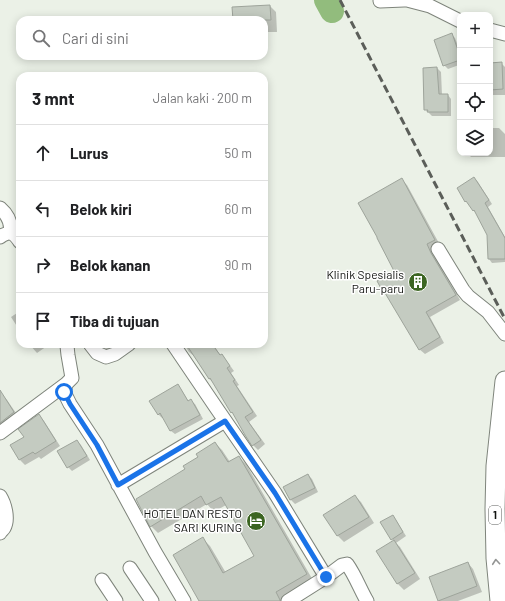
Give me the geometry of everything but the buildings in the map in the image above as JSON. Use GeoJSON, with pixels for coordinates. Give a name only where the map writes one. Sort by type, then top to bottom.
{"type":"FeatureCollection","features":[{"type":"Feature","properties":{"kind":"highway","name":"1"},"geometry":{"type":"LineString","coordinates":[[500,601],[496,558],[495,508],[496,466],[505,381]]}},
{"type":"Feature","properties":{"kind":"street"},"geometry":{"type":"LineString","coordinates":[[380,1],[406,0],[430,6],[457,20]]}},
{"type":"Feature","properties":{"kind":"street"},"geometry":{"type":"LineString","coordinates":[[493,31],[505,34]]}},
{"type":"Feature","properties":{"kind":"street"},"geometry":{"type":"LineString","coordinates":[[0,208],[9,218],[11,227],[5,235]]}},
{"type":"Feature","properties":{"kind":"street"},"geometry":{"type":"LineString","coordinates":[[5,235],[15,235],[16,236]]}},
{"type":"Feature","properties":{"kind":"street"},"geometry":{"type":"LineString","coordinates":[[438,249],[463,290],[468,296],[488,312],[505,334]]}},
{"type":"Feature","properties":{"kind":"street"},"geometry":{"type":"LineString","coordinates":[[0,433],[72,378],[67,348]]}},
{"type":"Feature","properties":{"kind":"street"},"geometry":{"type":"LineString","coordinates":[[93,348],[97,353],[106,357],[115,354],[124,348]]}},
{"type":"Feature","properties":{"kind":"street"},"geometry":{"type":"LineString","coordinates":[[176,348],[275,493],[326,577]]}},
{"type":"Feature","properties":{"kind":"street"},"geometry":{"type":"LineString","coordinates":[[66,384],[64,392],[70,404],[97,445],[155,552],[184,601]]}},
{"type":"Feature","properties":{"kind":"street"},"geometry":{"type":"LineString","coordinates":[[118,485],[225,421]]}},
{"type":"Feature","properties":{"kind":"street"},"geometry":{"type":"LineString","coordinates":[[0,496],[3,500],[6,512],[5,527],[0,533]]}},
{"type":"Feature","properties":{"kind":"street"},"geometry":{"type":"LineString","coordinates":[[288,601],[342,565],[347,564],[367,601]]}},
{"type":"Feature","properties":{"kind":"street"},"geometry":{"type":"LineString","coordinates":[[130,568],[152,601]]}},
{"type":"Feature","properties":{"kind":"street"},"geometry":{"type":"LineString","coordinates":[[102,580],[116,601]]}},
{"type":"Feature","properties":{"kind":"waterway"},"geometry":{"type":"LineString","coordinates":[[326,0],[332,11]]}},
{"type":"Feature","properties":{"kind":"railway"},"geometry":{"type":"LineString","coordinates":[[340,0],[505,319]]}},
{"type":"Feature","properties":{"kind":"place","name":"Klinik Spesialis Paru-paru"},"geometry":{"type":"Point","coordinates":[418,282]}},
{"type":"Feature","properties":{"kind":"place","name":"HOTEL DAN RESTO SARI KURING"},"geometry":{"type":"Point","coordinates":[256,521]}},
{"type":"Feature","properties":{"kind":"route"},"geometry":{"type":"LineString","coordinates":[[64,392],[70,404],[97,445],[118,485],[225,421],[275,493],[326,577]]}}]}
